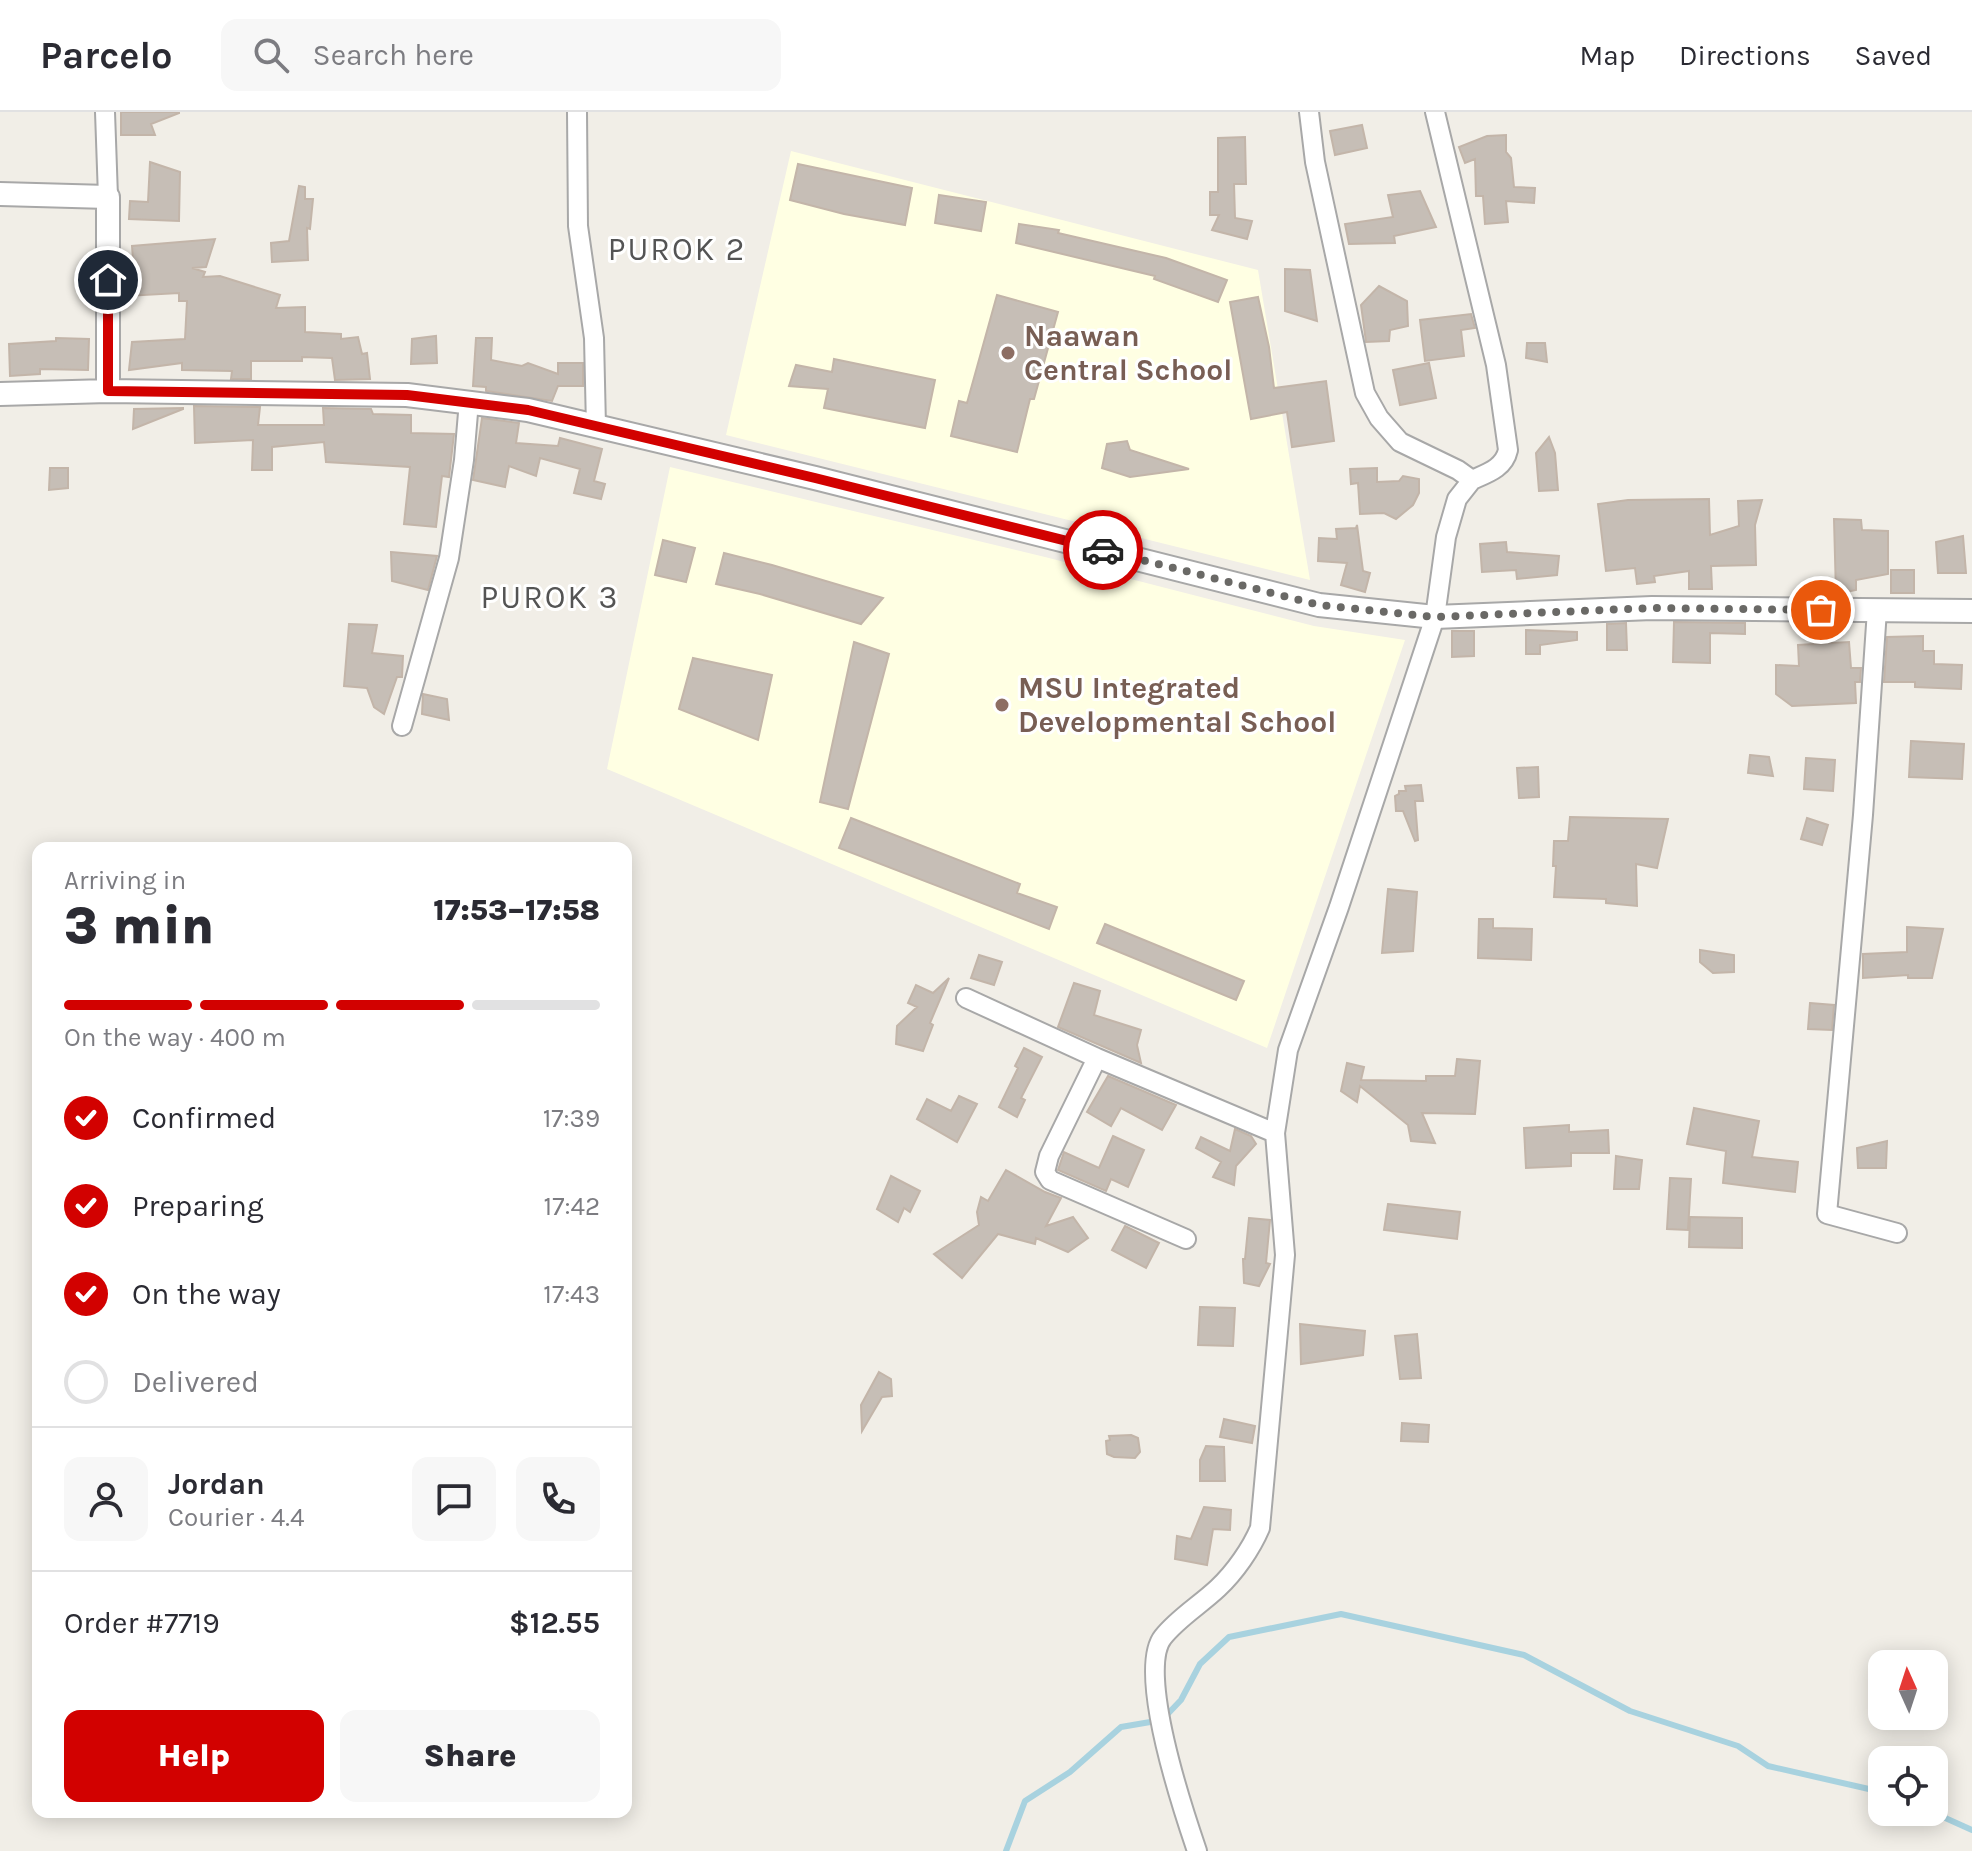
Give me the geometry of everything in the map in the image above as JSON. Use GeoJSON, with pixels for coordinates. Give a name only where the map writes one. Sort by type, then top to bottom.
{"type":"FeatureCollection","features":[{"type":"Feature","properties":{"kind":"street"},"geometry":{"type":"LineString","coordinates":[[105,112],[108,391]]}},
{"type":"Feature","properties":{"kind":"street"},"geometry":{"type":"LineString","coordinates":[[577,112],[578,226],[594,338],[596,427]]}},
{"type":"Feature","properties":{"kind":"street"},"geometry":{"type":"LineString","coordinates":[[1309,112],[1315,162],[1365,393],[1379,418],[1400,442],[1472,480]]}},
{"type":"Feature","properties":{"kind":"street"},"geometry":{"type":"LineString","coordinates":[[1197,1851],[1163,1738],[1153,1663],[1155,1650],[1162,1638],[1219,1587],[1254,1542],[1260,1528],[1285,1255],[1275,1133],[1288,1050],[1435,617],[1457,499],[1472,480],[1499,467],[1506,460],[1508,450],[1496,365],[1435,112]]}},
{"type":"Feature","properties":{"kind":"street"},"geometry":{"type":"LineString","coordinates":[[0,194],[108,197]]}},
{"type":"Feature","properties":{"kind":"street"},"geometry":{"type":"LineString","coordinates":[[0,394],[108,391],[407,395],[528,410],[815,478],[1319,605],[1435,617],[1652,608],[1972,611]]}},
{"type":"Feature","properties":{"kind":"street"},"geometry":{"type":"LineString","coordinates":[[402,726],[449,558],[464,460],[469,401]]}},
{"type":"Feature","properties":{"kind":"street"},"geometry":{"type":"LineString","coordinates":[[1877,610],[1862,830],[1827,1214],[1897,1233]]}},
{"type":"Feature","properties":{"kind":"street"},"geometry":{"type":"LineString","coordinates":[[966,998],[1097,1058],[1275,1133]]}},
{"type":"Feature","properties":{"kind":"street"},"geometry":{"type":"LineString","coordinates":[[1097,1058],[1049,1156],[1045,1172],[1050,1180],[1186,1239]]}},
{"type":"Feature","properties":{"kind":"shaded area","name":"Naawan Central School"},"geometry":{"type":"Polygon","coordinates":[[[791,151],[1258,270],[1310,580],[726,435],[791,151]]]}},
{"type":"Feature","properties":{"kind":"shaded area","name":"MSU Integrated Developmental School"},"geometry":{"type":"Polygon","coordinates":[[[670,467],[1045,557],[1314,626],[1405,640],[1267,1048],[607,769],[670,467]]]}},
{"type":"Feature","properties":{"kind":"building"},"geometry":{"type":"Polygon","coordinates":[[[121,112],[179,113],[151,124],[155,135],[121,135],[121,112]]]}},
{"type":"Feature","properties":{"kind":"building"},"geometry":{"type":"Polygon","coordinates":[[[1362,125],[1367,148],[1335,155],[1330,131],[1362,125]]]}},
{"type":"Feature","properties":{"kind":"building"},"geometry":{"type":"Polygon","coordinates":[[[1506,135],[1506,152],[1511,158],[1514,187],[1535,188],[1534,203],[1506,201],[1508,222],[1485,224],[1483,196],[1476,196],[1475,159],[1465,163],[1459,147],[1487,136],[1506,135]]]}},
{"type":"Feature","properties":{"kind":"building"},"geometry":{"type":"Polygon","coordinates":[[[1245,137],[1246,184],[1234,184],[1235,218],[1252,221],[1247,239],[1212,230],[1219,215],[1210,215],[1210,192],[1218,192],[1218,138],[1245,137]]]}},
{"type":"Feature","properties":{"kind":"building"},"geometry":{"type":"Polygon","coordinates":[[[150,162],[180,172],[179,221],[129,219],[130,201],[148,202],[150,162]]]}},
{"type":"Feature","properties":{"kind":"building"},"geometry":{"type":"Polygon","coordinates":[[[798,164],[912,188],[905,225],[790,200],[798,164]]]}},
{"type":"Feature","properties":{"kind":"building"},"geometry":{"type":"Polygon","coordinates":[[[299,186],[305,187],[305,199],[313,199],[310,229],[307,228],[308,260],[272,262],[271,243],[289,241],[299,186]]]}},
{"type":"Feature","properties":{"kind":"building"},"geometry":{"type":"Polygon","coordinates":[[[1420,191],[1436,227],[1394,236],[1395,243],[1349,244],[1345,224],[1393,217],[1388,195],[1420,191]]]}},
{"type":"Feature","properties":{"kind":"building"},"geometry":{"type":"Polygon","coordinates":[[[939,195],[986,202],[981,231],[935,223],[939,195]]]}},
{"type":"Feature","properties":{"kind":"building"},"geometry":{"type":"Polygon","coordinates":[[[1019,224],[1059,230],[1058,233],[1166,258],[1227,280],[1218,302],[1154,279],[1155,276],[1016,243],[1019,224]]]}},
{"type":"Feature","properties":{"kind":"building"},"geometry":{"type":"Polygon","coordinates":[[[215,239],[206,267],[192,268],[205,272],[203,277],[220,276],[280,295],[276,308],[305,307],[305,332],[341,334],[341,339],[358,337],[362,354],[367,353],[370,379],[335,380],[332,358],[251,361],[251,379],[231,379],[232,371],[182,370],[182,363],[129,370],[132,342],[185,339],[187,301],[179,301],[179,293],[126,296],[125,272],[134,272],[132,246],[215,239]]]}},
{"type":"Feature","properties":{"kind":"building"},"geometry":{"type":"Polygon","coordinates":[[[1285,269],[1310,270],[1317,321],[1285,311],[1285,269]]]}},
{"type":"Feature","properties":{"kind":"building"},"geometry":{"type":"Polygon","coordinates":[[[1379,286],[1407,301],[1408,326],[1390,330],[1389,341],[1366,342],[1361,305],[1379,286]]]}},
{"type":"Feature","properties":{"kind":"building"},"geometry":{"type":"Polygon","coordinates":[[[997,295],[1058,312],[1034,399],[1030,399],[1017,452],[951,436],[959,401],[967,403],[997,295]]]}},
{"type":"Feature","properties":{"kind":"building"},"geometry":{"type":"Polygon","coordinates":[[[1258,297],[1274,388],[1326,381],[1334,441],[1292,447],[1287,412],[1251,419],[1230,302],[1258,297]]]}},
{"type":"Feature","properties":{"kind":"building"},"geometry":{"type":"Polygon","coordinates":[[[1471,314],[1475,328],[1461,330],[1464,356],[1425,361],[1420,320],[1471,314]]]}},
{"type":"Feature","properties":{"kind":"building"},"geometry":{"type":"Polygon","coordinates":[[[436,336],[437,363],[411,364],[412,339],[436,336]]]}},
{"type":"Feature","properties":{"kind":"building"},"geometry":{"type":"Polygon","coordinates":[[[56,338],[89,339],[88,370],[40,369],[40,374],[10,376],[9,344],[56,341],[56,338]]]}},
{"type":"Feature","properties":{"kind":"building"},"geometry":{"type":"Polygon","coordinates":[[[476,338],[492,338],[491,360],[522,366],[528,363],[558,374],[558,363],[583,363],[583,386],[558,386],[552,401],[486,391],[486,387],[473,386],[476,338]]]}},
{"type":"Feature","properties":{"kind":"building"},"geometry":{"type":"Polygon","coordinates":[[[1527,343],[1545,343],[1547,362],[1526,358],[1527,343]]]}},
{"type":"Feature","properties":{"kind":"building"},"geometry":{"type":"Polygon","coordinates":[[[834,359],[935,380],[925,428],[824,408],[828,389],[789,386],[796,365],[832,372],[834,359]]]}},
{"type":"Feature","properties":{"kind":"building"},"geometry":{"type":"Polygon","coordinates":[[[1429,363],[1436,398],[1400,405],[1393,370],[1429,363]]]}},
{"type":"Feature","properties":{"kind":"building"},"geometry":{"type":"Polygon","coordinates":[[[194,406],[260,407],[258,425],[324,425],[323,408],[371,409],[373,414],[411,415],[411,433],[454,434],[449,477],[442,476],[436,527],[404,524],[410,467],[326,462],[324,442],[272,447],[272,470],[252,470],[253,440],[195,443],[194,406]]]}},
{"type":"Feature","properties":{"kind":"building"},"geometry":{"type":"Polygon","coordinates":[[[134,409],[183,409],[133,429],[134,409]]]}},
{"type":"Feature","properties":{"kind":"building"},"geometry":{"type":"Polygon","coordinates":[[[482,418],[519,423],[516,443],[558,446],[560,438],[602,449],[594,481],[605,484],[601,499],[574,493],[580,469],[540,458],[536,476],[509,466],[505,487],[473,480],[482,418]]]}},
{"type":"Feature","properties":{"kind":"building"},"geometry":{"type":"Polygon","coordinates":[[[1549,437],[1555,453],[1558,490],[1539,491],[1536,453],[1549,437]]]}},
{"type":"Feature","properties":{"kind":"building"},"geometry":{"type":"Polygon","coordinates":[[[1127,441],[1130,450],[1189,469],[1130,477],[1102,468],[1107,444],[1127,441]]]}},
{"type":"Feature","properties":{"kind":"building"},"geometry":{"type":"Polygon","coordinates":[[[50,468],[68,468],[68,488],[49,490],[50,468]]]}},
{"type":"Feature","properties":{"kind":"building"},"geometry":{"type":"Polygon","coordinates":[[[1377,468],[1377,482],[1399,481],[1403,476],[1419,479],[1419,493],[1413,505],[1396,519],[1384,513],[1360,514],[1358,483],[1351,484],[1350,469],[1377,468]]]}},
{"type":"Feature","properties":{"kind":"building"},"geometry":{"type":"Polygon","coordinates":[[[1709,499],[1710,535],[1739,526],[1738,501],[1762,500],[1755,525],[1756,565],[1711,566],[1712,589],[1689,589],[1689,571],[1654,576],[1655,582],[1637,584],[1635,568],[1606,571],[1598,504],[1628,500],[1709,499]]]}},
{"type":"Feature","properties":{"kind":"building"},"geometry":{"type":"Polygon","coordinates":[[[1834,519],[1861,520],[1862,530],[1888,531],[1888,574],[1856,580],[1856,590],[1836,594],[1834,519]]]}},
{"type":"Feature","properties":{"kind":"building"},"geometry":{"type":"Polygon","coordinates":[[[1357,525],[1363,571],[1370,573],[1365,592],[1341,585],[1347,563],[1318,561],[1319,538],[1337,539],[1336,529],[1356,528],[1357,525]]]}},
{"type":"Feature","properties":{"kind":"building"},"geometry":{"type":"Polygon","coordinates":[[[1963,536],[1966,573],[1938,573],[1936,542],[1963,536]]]}},
{"type":"Feature","properties":{"kind":"building"},"geometry":{"type":"Polygon","coordinates":[[[663,540],[695,548],[686,582],[655,575],[663,540]]]}},
{"type":"Feature","properties":{"kind":"building"},"geometry":{"type":"Polygon","coordinates":[[[1506,542],[1507,552],[1559,556],[1557,575],[1517,579],[1516,570],[1482,572],[1480,544],[1506,542]]]}},
{"type":"Feature","properties":{"kind":"building"},"geometry":{"type":"Polygon","coordinates":[[[391,552],[437,556],[428,590],[392,581],[391,552]]]}},
{"type":"Feature","properties":{"kind":"building"},"geometry":{"type":"Polygon","coordinates":[[[724,553],[883,598],[861,624],[716,584],[724,553]]]}},
{"type":"Feature","properties":{"kind":"building"},"geometry":{"type":"Polygon","coordinates":[[[1891,570],[1914,570],[1914,593],[1891,593],[1891,570]]]}},
{"type":"Feature","properties":{"kind":"building"},"geometry":{"type":"Polygon","coordinates":[[[1674,622],[1745,623],[1745,634],[1710,633],[1710,663],[1673,662],[1674,622]]]}},
{"type":"Feature","properties":{"kind":"building"},"geometry":{"type":"Polygon","coordinates":[[[1626,623],[1627,650],[1607,650],[1607,624],[1626,623]]]}},
{"type":"Feature","properties":{"kind":"building"},"geometry":{"type":"Polygon","coordinates":[[[349,624],[377,625],[372,653],[403,656],[402,677],[397,677],[384,714],[374,707],[367,688],[344,686],[349,624]]]}},
{"type":"Feature","properties":{"kind":"building"},"geometry":{"type":"Polygon","coordinates":[[[1526,630],[1577,632],[1577,640],[1540,645],[1540,654],[1526,654],[1526,630]]]}},
{"type":"Feature","properties":{"kind":"building"},"geometry":{"type":"Polygon","coordinates":[[[1452,631],[1474,631],[1474,656],[1452,657],[1452,631]]]}},
{"type":"Feature","properties":{"kind":"building"},"geometry":{"type":"Polygon","coordinates":[[[1923,636],[1923,651],[1934,651],[1934,664],[1962,665],[1961,689],[1915,687],[1915,682],[1884,682],[1887,637],[1923,636]]]}},
{"type":"Feature","properties":{"kind":"building"},"geometry":{"type":"Polygon","coordinates":[[[854,642],[889,654],[848,809],[820,802],[854,642]]]}},
{"type":"Feature","properties":{"kind":"building"},"geometry":{"type":"Polygon","coordinates":[[[1849,642],[1851,668],[1861,668],[1860,682],[1855,682],[1856,703],[1792,706],[1776,694],[1776,665],[1799,666],[1798,645],[1849,642]]]}},
{"type":"Feature","properties":{"kind":"building"},"geometry":{"type":"Polygon","coordinates":[[[693,658],[772,675],[758,740],[679,709],[693,658]]]}},
{"type":"Feature","properties":{"kind":"building"},"geometry":{"type":"Polygon","coordinates":[[[423,694],[447,699],[449,720],[422,714],[423,694]]]}},
{"type":"Feature","properties":{"kind":"building"},"geometry":{"type":"Polygon","coordinates":[[[1911,741],[1964,744],[1962,779],[1909,777],[1911,741]]]}},
{"type":"Feature","properties":{"kind":"building"},"geometry":{"type":"Polygon","coordinates":[[[1750,755],[1769,757],[1773,776],[1748,773],[1750,755]]]}},
{"type":"Feature","properties":{"kind":"building"},"geometry":{"type":"Polygon","coordinates":[[[1806,758],[1835,760],[1833,791],[1804,789],[1806,758]]]}},
{"type":"Feature","properties":{"kind":"building"},"geometry":{"type":"Polygon","coordinates":[[[1538,767],[1539,797],[1519,798],[1517,768],[1538,767]]]}},
{"type":"Feature","properties":{"kind":"building"},"geometry":{"type":"Polygon","coordinates":[[[1421,785],[1423,801],[1415,801],[1418,840],[1415,841],[1403,811],[1396,811],[1395,796],[1399,791],[1406,791],[1405,786],[1421,785]]]}},
{"type":"Feature","properties":{"kind":"building"},"geometry":{"type":"Polygon","coordinates":[[[1570,817],[1668,819],[1657,868],[1636,864],[1637,906],[1606,903],[1606,899],[1554,897],[1554,841],[1568,841],[1570,817]]]}},
{"type":"Feature","properties":{"kind":"building"},"geometry":{"type":"Polygon","coordinates":[[[851,818],[1020,884],[1017,893],[1057,907],[1049,929],[839,848],[851,818]]]}},
{"type":"Feature","properties":{"kind":"building"},"geometry":{"type":"Polygon","coordinates":[[[1807,818],[1828,825],[1822,845],[1801,839],[1807,818]]]}},
{"type":"Feature","properties":{"kind":"building"},"geometry":{"type":"Polygon","coordinates":[[[1388,889],[1417,892],[1413,951],[1382,953],[1388,889]]]}},
{"type":"Feature","properties":{"kind":"building"},"geometry":{"type":"Polygon","coordinates":[[[1479,919],[1493,919],[1493,928],[1532,929],[1531,960],[1478,958],[1479,919]]]}},
{"type":"Feature","properties":{"kind":"building"},"geometry":{"type":"Polygon","coordinates":[[[1105,924],[1244,981],[1236,1000],[1097,943],[1105,924]]]}},
{"type":"Feature","properties":{"kind":"building"},"geometry":{"type":"Polygon","coordinates":[[[1907,927],[1943,929],[1932,978],[1908,978],[1908,975],[1863,978],[1863,954],[1907,952],[1907,927]]]}},
{"type":"Feature","properties":{"kind":"building"},"geometry":{"type":"Polygon","coordinates":[[[1700,950],[1734,955],[1734,972],[1713,973],[1700,962],[1700,950]]]}},
{"type":"Feature","properties":{"kind":"building"},"geometry":{"type":"Polygon","coordinates":[[[979,955],[1002,962],[994,985],[971,978],[979,955]]]}},
{"type":"Feature","properties":{"kind":"building"},"geometry":{"type":"Polygon","coordinates":[[[949,978],[930,1023],[933,1025],[923,1051],[896,1044],[897,1026],[917,1007],[908,1003],[916,985],[933,993],[949,978]]]}},
{"type":"Feature","properties":{"kind":"building"},"geometry":{"type":"Polygon","coordinates":[[[1074,983],[1100,991],[1094,1015],[1141,1030],[1137,1045],[1141,1063],[1058,1027],[1074,983]]]}},
{"type":"Feature","properties":{"kind":"building"},"geometry":{"type":"Polygon","coordinates":[[[1810,1003],[1834,1005],[1832,1030],[1808,1029],[1810,1003]]]}},
{"type":"Feature","properties":{"kind":"building"},"geometry":{"type":"Polygon","coordinates":[[[1024,1048],[1042,1057],[1021,1098],[1025,1100],[1017,1117],[999,1107],[1024,1048]]]}},
{"type":"Feature","properties":{"kind":"building"},"geometry":{"type":"Polygon","coordinates":[[[1457,1059],[1480,1061],[1475,1114],[1422,1113],[1435,1143],[1411,1141],[1408,1125],[1360,1086],[1357,1102],[1341,1091],[1347,1063],[1364,1067],[1361,1080],[1426,1081],[1426,1076],[1455,1076],[1457,1059]]]}},
{"type":"Feature","properties":{"kind":"building"},"geometry":{"type":"Polygon","coordinates":[[[1108,1076],[1176,1105],[1162,1130],[1121,1108],[1111,1126],[1087,1112],[1108,1076]]]}},
{"type":"Feature","properties":{"kind":"building"},"geometry":{"type":"Polygon","coordinates":[[[959,1096],[977,1104],[957,1142],[917,1119],[927,1099],[951,1111],[959,1096]]]}},
{"type":"Feature","properties":{"kind":"building"},"geometry":{"type":"Polygon","coordinates":[[[1694,1108],[1759,1121],[1752,1157],[1798,1162],[1795,1192],[1723,1183],[1726,1151],[1687,1144],[1694,1108]]]}},
{"type":"Feature","properties":{"kind":"building"},"geometry":{"type":"Polygon","coordinates":[[[1569,1125],[1569,1132],[1608,1130],[1609,1153],[1571,1153],[1571,1166],[1526,1168],[1524,1128],[1569,1125]]]}},
{"type":"Feature","properties":{"kind":"building"},"geometry":{"type":"Polygon","coordinates":[[[1235,1129],[1251,1136],[1256,1144],[1236,1166],[1234,1185],[1213,1177],[1221,1162],[1196,1148],[1201,1137],[1230,1151],[1235,1129]]]}},
{"type":"Feature","properties":{"kind":"building"},"geometry":{"type":"Polygon","coordinates":[[[1113,1136],[1144,1150],[1128,1187],[1111,1179],[1106,1191],[1058,1170],[1064,1152],[1099,1168],[1113,1136]]]}},
{"type":"Feature","properties":{"kind":"building"},"geometry":{"type":"Polygon","coordinates":[[[1887,1141],[1886,1168],[1858,1168],[1857,1148],[1887,1141]]]}},
{"type":"Feature","properties":{"kind":"building"},"geometry":{"type":"Polygon","coordinates":[[[1616,1156],[1642,1160],[1639,1189],[1614,1189],[1616,1156]]]}},
{"type":"Feature","properties":{"kind":"building"},"geometry":{"type":"Polygon","coordinates":[[[1006,1170],[1061,1198],[1046,1226],[1073,1217],[1088,1238],[1068,1252],[1036,1238],[1035,1244],[998,1234],[962,1278],[934,1254],[979,1225],[977,1212],[981,1197],[988,1201],[1006,1170]]]}},
{"type":"Feature","properties":{"kind":"building"},"geometry":{"type":"Polygon","coordinates":[[[891,1176],[920,1191],[910,1212],[904,1208],[898,1222],[877,1209],[891,1176]]]}},
{"type":"Feature","properties":{"kind":"building"},"geometry":{"type":"Polygon","coordinates":[[[1670,1178],[1691,1179],[1688,1230],[1667,1229],[1670,1178]]]}},
{"type":"Feature","properties":{"kind":"building"},"geometry":{"type":"Polygon","coordinates":[[[1388,1204],[1460,1212],[1457,1239],[1384,1230],[1388,1204]]]}},
{"type":"Feature","properties":{"kind":"building"},"geometry":{"type":"Polygon","coordinates":[[[1690,1217],[1742,1218],[1742,1248],[1689,1247],[1690,1217]]]}},
{"type":"Feature","properties":{"kind":"building"},"geometry":{"type":"Polygon","coordinates":[[[1249,1218],[1270,1220],[1266,1263],[1270,1264],[1259,1286],[1244,1283],[1243,1259],[1249,1218]]]}},
{"type":"Feature","properties":{"kind":"building"},"geometry":{"type":"Polygon","coordinates":[[[1125,1226],[1159,1243],[1146,1268],[1112,1250],[1125,1226]]]}},
{"type":"Feature","properties":{"kind":"building"},"geometry":{"type":"Polygon","coordinates":[[[1200,1307],[1235,1308],[1233,1346],[1198,1345],[1200,1307]]]}},
{"type":"Feature","properties":{"kind":"building"},"geometry":{"type":"Polygon","coordinates":[[[1300,1324],[1365,1331],[1363,1355],[1301,1364],[1300,1324]]]}},
{"type":"Feature","properties":{"kind":"building"},"geometry":{"type":"Polygon","coordinates":[[[1417,1334],[1421,1378],[1400,1379],[1395,1336],[1417,1334]]]}},
{"type":"Feature","properties":{"kind":"building"},"geometry":{"type":"Polygon","coordinates":[[[879,1372],[891,1379],[892,1396],[882,1397],[862,1431],[861,1405],[879,1372]]]}},
{"type":"Feature","properties":{"kind":"building"},"geometry":{"type":"Polygon","coordinates":[[[1224,1419],[1255,1426],[1252,1443],[1220,1437],[1224,1419]]]}},
{"type":"Feature","properties":{"kind":"building"},"geometry":{"type":"Polygon","coordinates":[[[1402,1423],[1429,1425],[1428,1442],[1401,1441],[1402,1423]]]}},
{"type":"Feature","properties":{"kind":"building"},"geometry":{"type":"Polygon","coordinates":[[[1131,1435],[1138,1438],[1140,1452],[1135,1458],[1107,1454],[1106,1441],[1110,1440],[1109,1436],[1131,1435]]]}},
{"type":"Feature","properties":{"kind":"building"},"geometry":{"type":"Polygon","coordinates":[[[1206,1446],[1224,1447],[1225,1481],[1200,1481],[1200,1460],[1206,1446]]]}},
{"type":"Feature","properties":{"kind":"building"},"geometry":{"type":"Polygon","coordinates":[[[1204,1507],[1231,1510],[1230,1530],[1213,1529],[1207,1565],[1175,1559],[1177,1536],[1191,1539],[1204,1507]]]}},
{"type":"Feature","properties":{"kind":"waterway"},"geometry":{"type":"LineString","coordinates":[[1006,1851],[1025,1801],[1070,1772],[1121,1727],[1162,1720],[1181,1700],[1200,1664],[1229,1637],[1341,1614],[1524,1655],[1630,1711],[1738,1746],[1768,1766],[1868,1789]]}},
{"type":"Feature","properties":{"kind":"waterway"},"geometry":{"type":"LineString","coordinates":[[1948,1819],[1972,1830]]}},
{"type":"Feature","properties":{"kind":"way so far"},"geometry":{"type":"LineString","coordinates":[[1103,550],[1319,605],[1435,617],[1652,608],[1821,610]]}},
{"type":"Feature","properties":{"kind":"place","name":"Naawan Central School"},"geometry":{"type":"Point","coordinates":[1008,353]}},
{"type":"Feature","properties":{"kind":"place","name":"MSU Integrated Developmental School"},"geometry":{"type":"Point","coordinates":[1002,705]}},
{"type":"Feature","properties":{"kind":"district","name":"PUROK 2"},"geometry":{"type":"Point","coordinates":[677,249]}},
{"type":"Feature","properties":{"kind":"district","name":"PUROK 3"},"geometry":{"type":"Point","coordinates":[550,597]}},
{"type":"Feature","properties":{"kind":"route"},"geometry":{"type":"LineString","coordinates":[[108,280],[108,391],[407,395],[528,410],[1103,550]]}}]}
